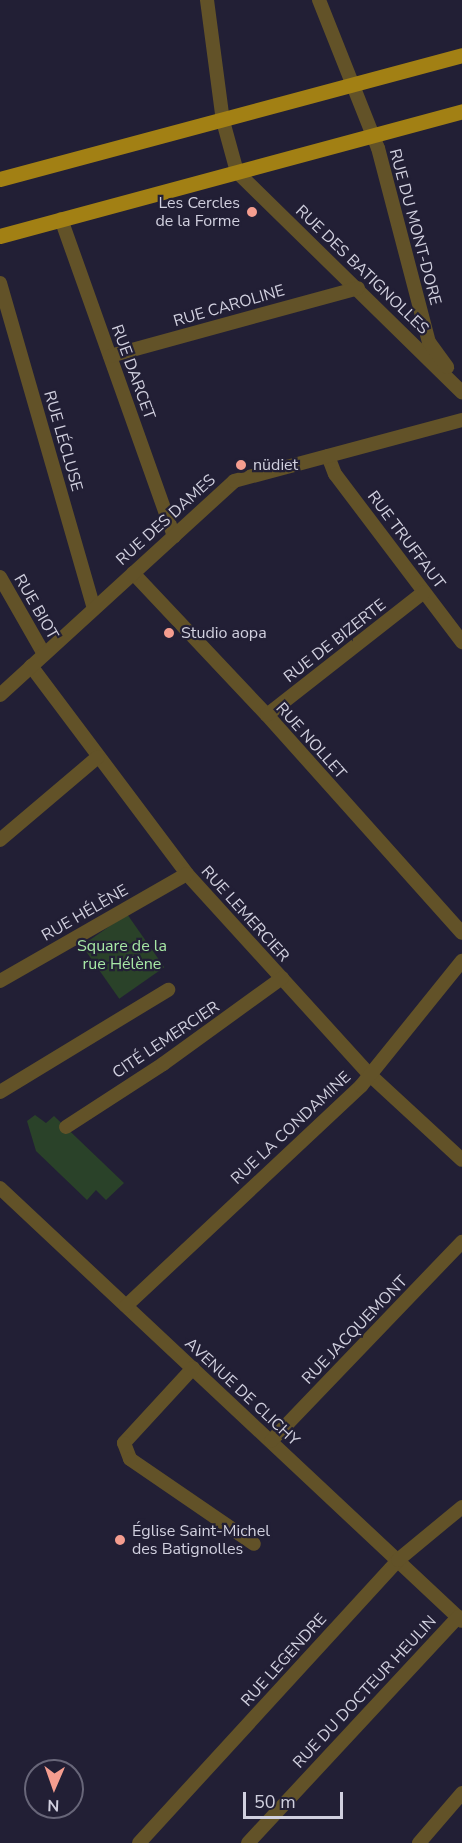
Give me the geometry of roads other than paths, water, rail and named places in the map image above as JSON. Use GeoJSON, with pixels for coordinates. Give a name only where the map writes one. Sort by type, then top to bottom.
{"type":"FeatureCollection","features":[{"type":"Feature","properties":{"kind":"main road"},"geometry":{"type":"LineString","coordinates":[[0,179],[462,55]]}},
{"type":"Feature","properties":{"kind":"main road"},"geometry":{"type":"LineString","coordinates":[[0,236],[462,111]]}},
{"type":"Feature","properties":{"kind":"street"},"geometry":{"type":"LineString","coordinates":[[207,0],[222,121],[237,172]]}},
{"type":"Feature","properties":{"kind":"street","name":"RUE DU MONT-DORE"},"geometry":{"type":"LineString","coordinates":[[319,0],[355,84],[372,135],[429,342],[462,390]]}},
{"type":"Feature","properties":{"kind":"street","name":"RUE DES BATIGNOLLES"},"geometry":{"type":"LineString","coordinates":[[237,172],[462,390]]}},
{"type":"Feature","properties":{"kind":"street","name":"RUE DARCET"},"geometry":{"type":"LineString","coordinates":[[61,219],[174,536]]}},
{"type":"Feature","properties":{"kind":"street","name":"RUE LÉCLUSE"},"geometry":{"type":"LineString","coordinates":[[0,283],[94,609]]}},
{"type":"Feature","properties":{"kind":"street","name":"RUE CAROLINE"},"geometry":{"type":"LineString","coordinates":[[110,356],[358,288]]}},
{"type":"Feature","properties":{"kind":"street","name":"RUE DES DAMES"},"geometry":{"type":"LineString","coordinates":[[0,695],[240,478],[462,420]]}},
{"type":"Feature","properties":{"kind":"street","name":"RUE TRUFFAUT"},"geometry":{"type":"LineString","coordinates":[[328,456],[335,474],[462,642]]}},
{"type":"Feature","properties":{"kind":"street","name":"RUE NOLLET"},"geometry":{"type":"LineString","coordinates":[[133,573],[267,715],[462,933]]}},
{"type":"Feature","properties":{"kind":"street","name":"RUE BIOT"},"geometry":{"type":"LineString","coordinates":[[0,577],[44,654]]}},
{"type":"Feature","properties":{"kind":"street","name":"RUE DE BIZERTE"},"geometry":{"type":"LineString","coordinates":[[267,715],[424,592]]}},
{"type":"Feature","properties":{"kind":"street","name":"RUE LEMERCIER"},"geometry":{"type":"LineString","coordinates":[[31,666],[187,873],[370,1075],[462,1160]]}},
{"type":"Feature","properties":{"kind":"street"},"geometry":{"type":"LineString","coordinates":[[0,840],[98,756]]}},
{"type":"Feature","properties":{"kind":"street","name":"RUE HÉLÈNE"},"geometry":{"type":"LineString","coordinates":[[0,981],[187,873]]}},
{"type":"Feature","properties":{"kind":"street","name":"RUE LA CONDAMINE"},"geometry":{"type":"LineString","coordinates":[[126,1305],[370,1075],[462,961]]}},
{"type":"Feature","properties":{"kind":"street","name":"CITÉ LEMERCIER"},"geometry":{"type":"LineString","coordinates":[[66,1127],[164,1064],[282,978]]}},
{"type":"Feature","properties":{"kind":"street"},"geometry":{"type":"LineString","coordinates":[[0,1092],[168,990]]}},
{"type":"Feature","properties":{"kind":"street","name":"AVENUE DE CLICHY"},"geometry":{"type":"LineString","coordinates":[[0,1188],[460,1619]]}},
{"type":"Feature","properties":{"kind":"street","name":"RUE JACQUEMONT"},"geometry":{"type":"LineString","coordinates":[[271,1441],[462,1242]]}},
{"type":"Feature","properties":{"kind":"street"},"geometry":{"type":"LineString","coordinates":[[193,1368],[124,1443],[130,1459],[254,1544]]}},
{"type":"Feature","properties":{"kind":"street","name":"RUE LEGENDRE"},"geometry":{"type":"LineString","coordinates":[[139,1843],[398,1560],[462,1507]]}},
{"type":"Feature","properties":{"kind":"street","name":"RUE DU DOCTEUR HEULIN"},"geometry":{"type":"LineString","coordinates":[[248,1843],[460,1619]]}},
{"type":"Feature","properties":{"kind":"street"},"geometry":{"type":"LineString","coordinates":[[420,1843],[462,1793]]}},
{"type":"Feature","properties":{"kind":"place","name":"Les Cercles de la Forme"},"geometry":{"type":"Point","coordinates":[252,212]}},
{"type":"Feature","properties":{"kind":"place","name":"nüdiet"},"geometry":{"type":"Point","coordinates":[241,465]}},
{"type":"Feature","properties":{"kind":"place","name":"Studio aopa"},"geometry":{"type":"Point","coordinates":[169,633]}},
{"type":"Feature","properties":{"kind":"place","name":"Église Saint-Michel des Batignolles"},"geometry":{"type":"Point","coordinates":[120,1540]}},
{"type":"Feature","properties":{"kind":"park label","name":"Square de la rue Hélène"},"geometry":{"type":"Point","coordinates":[122,955]}}]}
